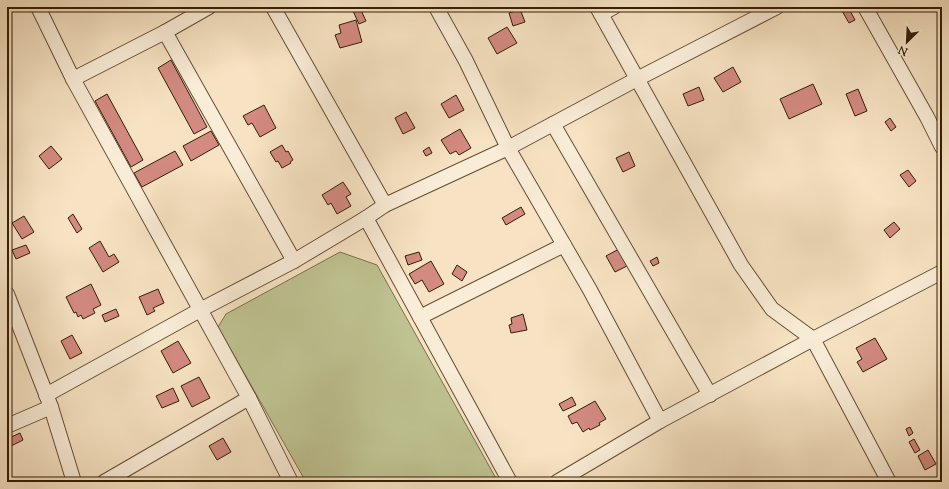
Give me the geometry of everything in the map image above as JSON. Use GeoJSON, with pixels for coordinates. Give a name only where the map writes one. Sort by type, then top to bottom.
{"type":"FeatureCollection","features":[{"type":"Feature","properties":{"kind":"street"},"geometry":{"type":"LineString","coordinates":[[38,7],[73,79],[249,398],[291,482]]}},
{"type":"Feature","properties":{"kind":"street"},"geometry":{"type":"LineString","coordinates":[[73,79],[165,32],[209,7]]}},
{"type":"Feature","properties":{"kind":"street"},"geometry":{"type":"LineString","coordinates":[[273,7],[385,205]]}},
{"type":"Feature","properties":{"kind":"street"},"geometry":{"type":"LineString","coordinates":[[436,7],[466,61],[508,148],[590,290],[660,421]]}},
{"type":"Feature","properties":{"kind":"street"},"geometry":{"type":"LineString","coordinates":[[614,7],[599,11],[741,265],[772,309],[813,339],[889,482]]}},
{"type":"Feature","properties":{"kind":"street"},"geometry":{"type":"LineString","coordinates":[[7,426],[200,310],[294,261],[385,205],[508,148],[637,79],[777,7]]}},
{"type":"Feature","properties":{"kind":"street"},"geometry":{"type":"LineString","coordinates":[[865,7],[927,117],[942,147]]}},
{"type":"Feature","properties":{"kind":"street"},"geometry":{"type":"LineString","coordinates":[[165,32],[294,261]]}},
{"type":"Feature","properties":{"kind":"street"},"geometry":{"type":"LineString","coordinates":[[553,124],[710,394]]}},
{"type":"Feature","properties":{"kind":"street"},"geometry":{"type":"LineString","coordinates":[[366,218],[510,482]]}},
{"type":"Feature","properties":{"kind":"street"},"geometry":{"type":"LineString","coordinates":[[420,317],[564,245]]}},
{"type":"Feature","properties":{"kind":"street"},"geometry":{"type":"LineString","coordinates":[[557,482],[660,421],[942,272]]}},
{"type":"Feature","properties":{"kind":"street"},"geometry":{"type":"LineString","coordinates":[[7,294],[48,401],[74,482]]}},
{"type":"Feature","properties":{"kind":"street"},"geometry":{"type":"LineString","coordinates":[[104,482],[249,398]]}},
{"type":"Feature","properties":{"kind":"green space"},"geometry":{"type":"Polygon","coordinates":[[[340,252],[377,265],[498,482],[306,482],[218,327],[226,314],[340,252]]]}},
{"type":"Feature","properties":{"kind":"building"},"geometry":{"type":"Polygon","coordinates":[[[848,7],[855,20],[849,23],[841,9],[848,7]]]}},
{"type":"Feature","properties":{"kind":"building"},"geometry":{"type":"Polygon","coordinates":[[[360,8],[366,21],[359,24],[353,11],[360,8]]]}},
{"type":"Feature","properties":{"kind":"building"},"geometry":{"type":"Polygon","coordinates":[[[520,9],[525,22],[513,26],[509,13],[520,9]]]}},
{"type":"Feature","properties":{"kind":"building"},"geometry":{"type":"Polygon","coordinates":[[[356,20],[362,42],[340,48],[335,35],[341,33],[339,25],[356,20]]]}},
{"type":"Feature","properties":{"kind":"building"},"geometry":{"type":"Polygon","coordinates":[[[507,27],[517,43],[497,54],[488,38],[507,27]]]}},
{"type":"Feature","properties":{"kind":"building"},"geometry":{"type":"Polygon","coordinates":[[[171,60],[207,127],[194,134],[158,68],[171,60]]]}},
{"type":"Feature","properties":{"kind":"building"},"geometry":{"type":"Polygon","coordinates":[[[733,67],[741,82],[723,92],[714,78],[733,67]]]}},
{"type":"Feature","properties":{"kind":"building"},"geometry":{"type":"Polygon","coordinates":[[[813,84],[822,104],[789,119],[780,99],[813,84]]]}},
{"type":"Feature","properties":{"kind":"building"},"geometry":{"type":"Polygon","coordinates":[[[699,87],[704,100],[688,106],[683,94],[699,87]]]}},
{"type":"Feature","properties":{"kind":"building"},"geometry":{"type":"Polygon","coordinates":[[[858,89],[867,111],[855,116],[846,94],[858,89]]]}},
{"type":"Feature","properties":{"kind":"building"},"geometry":{"type":"Polygon","coordinates":[[[107,94],[143,160],[131,167],[95,101],[107,94]]]}},
{"type":"Feature","properties":{"kind":"building"},"geometry":{"type":"Polygon","coordinates":[[[456,95],[464,110],[449,118],[441,104],[456,95]]]}},
{"type":"Feature","properties":{"kind":"building"},"geometry":{"type":"Polygon","coordinates":[[[264,105],[276,128],[260,137],[252,123],[248,125],[243,116],[264,105]]]}},
{"type":"Feature","properties":{"kind":"building"},"geometry":{"type":"Polygon","coordinates":[[[406,112],[415,128],[403,134],[395,118],[406,112]]]}},
{"type":"Feature","properties":{"kind":"building"},"geometry":{"type":"Polygon","coordinates":[[[890,118],[896,127],[891,131],[885,122],[890,118]]]}},
{"type":"Feature","properties":{"kind":"building"},"geometry":{"type":"Polygon","coordinates":[[[460,129],[471,148],[459,155],[456,151],[450,154],[441,140],[460,129]]]}},
{"type":"Feature","properties":{"kind":"building"},"geometry":{"type":"Polygon","coordinates":[[[211,131],[219,145],[191,161],[183,146],[211,131]]]}},
{"type":"Feature","properties":{"kind":"building"},"geometry":{"type":"Polygon","coordinates":[[[282,145],[286,152],[288,151],[293,160],[290,162],[291,163],[282,168],[270,152],[282,145]]]}},
{"type":"Feature","properties":{"kind":"building"},"geometry":{"type":"Polygon","coordinates":[[[51,146],[62,159],[49,169],[39,156],[51,146]]]}},
{"type":"Feature","properties":{"kind":"building"},"geometry":{"type":"Polygon","coordinates":[[[429,147],[432,153],[426,156],[423,151],[429,147]]]}},
{"type":"Feature","properties":{"kind":"building"},"geometry":{"type":"Polygon","coordinates":[[[175,151],[183,165],[142,187],[134,173],[175,151]]]}},
{"type":"Feature","properties":{"kind":"building"},"geometry":{"type":"Polygon","coordinates":[[[629,152],[635,166],[623,172],[616,158],[629,152]]]}},
{"type":"Feature","properties":{"kind":"building"},"geometry":{"type":"Polygon","coordinates":[[[908,170],[916,181],[909,187],[900,175],[908,170]]]}},
{"type":"Feature","properties":{"kind":"building"},"geometry":{"type":"Polygon","coordinates":[[[343,182],[351,194],[346,197],[351,206],[337,214],[331,203],[328,205],[322,195],[343,182]]]}},
{"type":"Feature","properties":{"kind":"building"},"geometry":{"type":"Polygon","coordinates":[[[521,207],[525,214],[506,225],[502,218],[521,207]]]}},
{"type":"Feature","properties":{"kind":"building"},"geometry":{"type":"Polygon","coordinates":[[[73,214],[82,229],[77,233],[68,218],[73,214]]]}},
{"type":"Feature","properties":{"kind":"building"},"geometry":{"type":"Polygon","coordinates":[[[24,216],[34,232],[22,239],[12,223],[24,216]]]}},
{"type":"Feature","properties":{"kind":"building"},"geometry":{"type":"Polygon","coordinates":[[[894,222],[900,229],[890,238],[884,230],[894,222]]]}},
{"type":"Feature","properties":{"kind":"building"},"geometry":{"type":"Polygon","coordinates":[[[100,241],[109,257],[114,254],[119,262],[103,272],[89,248],[100,241]]]}},
{"type":"Feature","properties":{"kind":"building"},"geometry":{"type":"Polygon","coordinates":[[[26,245],[30,253],[16,259],[12,250],[26,245]]]}},
{"type":"Feature","properties":{"kind":"building"},"geometry":{"type":"Polygon","coordinates":[[[619,249],[627,266],[615,272],[606,256],[619,249]]]}},
{"type":"Feature","properties":{"kind":"building"},"geometry":{"type":"Polygon","coordinates":[[[419,252],[422,260],[408,265],[405,256],[419,252]]]}},
{"type":"Feature","properties":{"kind":"building"},"geometry":{"type":"Polygon","coordinates":[[[657,257],[659,263],[653,266],[650,261],[657,257]]]}},
{"type":"Feature","properties":{"kind":"building"},"geometry":{"type":"Polygon","coordinates":[[[431,261],[444,284],[429,292],[422,280],[415,284],[409,274],[431,261]]]}},
{"type":"Feature","properties":{"kind":"building"},"geometry":{"type":"Polygon","coordinates":[[[457,265],[467,272],[462,281],[452,274],[457,265]]]}},
{"type":"Feature","properties":{"kind":"building"},"geometry":{"type":"Polygon","coordinates":[[[91,284],[101,305],[93,309],[95,313],[83,319],[81,315],[78,317],[76,312],[74,313],[66,297],[91,284]]]}},
{"type":"Feature","properties":{"kind":"building"},"geometry":{"type":"Polygon","coordinates":[[[158,289],[164,303],[153,308],[155,311],[147,315],[139,297],[158,289]]]}},
{"type":"Feature","properties":{"kind":"building"},"geometry":{"type":"Polygon","coordinates":[[[116,309],[119,316],[105,322],[102,315],[116,309]]]}},
{"type":"Feature","properties":{"kind":"building"},"geometry":{"type":"Polygon","coordinates":[[[523,314],[527,330],[511,333],[509,325],[512,324],[511,318],[523,314]]]}},
{"type":"Feature","properties":{"kind":"building"},"geometry":{"type":"Polygon","coordinates":[[[72,335],[82,353],[70,359],[61,341],[72,335]]]}},
{"type":"Feature","properties":{"kind":"building"},"geometry":{"type":"Polygon","coordinates":[[[875,338],[887,359],[863,372],[857,362],[862,359],[856,348],[875,338]]]}},
{"type":"Feature","properties":{"kind":"building"},"geometry":{"type":"Polygon","coordinates":[[[178,341],[191,363],[173,373],[161,351],[178,341]]]}},
{"type":"Feature","properties":{"kind":"building"},"geometry":{"type":"Polygon","coordinates":[[[199,377],[210,398],[192,407],[181,386],[199,377]]]}},
{"type":"Feature","properties":{"kind":"building"},"geometry":{"type":"Polygon","coordinates":[[[173,388],[179,401],[162,408],[156,396],[173,388]]]}},
{"type":"Feature","properties":{"kind":"building"},"geometry":{"type":"Polygon","coordinates":[[[572,397],[576,405],[563,411],[559,404],[572,397]]]}},
{"type":"Feature","properties":{"kind":"building"},"geometry":{"type":"Polygon","coordinates":[[[595,401],[606,419],[599,423],[600,425],[590,430],[589,428],[583,432],[577,422],[572,424],[568,416],[595,401]]]}},
{"type":"Feature","properties":{"kind":"building"},"geometry":{"type":"Polygon","coordinates":[[[910,427],[913,433],[909,436],[906,429],[910,427]]]}},
{"type":"Feature","properties":{"kind":"building"},"geometry":{"type":"Polygon","coordinates":[[[20,433],[23,440],[7,448],[7,439],[20,433]]]}},
{"type":"Feature","properties":{"kind":"building"},"geometry":{"type":"Polygon","coordinates":[[[223,438],[231,452],[217,460],[209,446],[223,438]]]}},
{"type":"Feature","properties":{"kind":"building"},"geometry":{"type":"Polygon","coordinates":[[[914,439],[920,450],[915,453],[909,442],[914,439]]]}},
{"type":"Feature","properties":{"kind":"building"},"geometry":{"type":"Polygon","coordinates":[[[928,450],[936,464],[925,470],[918,456],[928,450]]]}}]}
